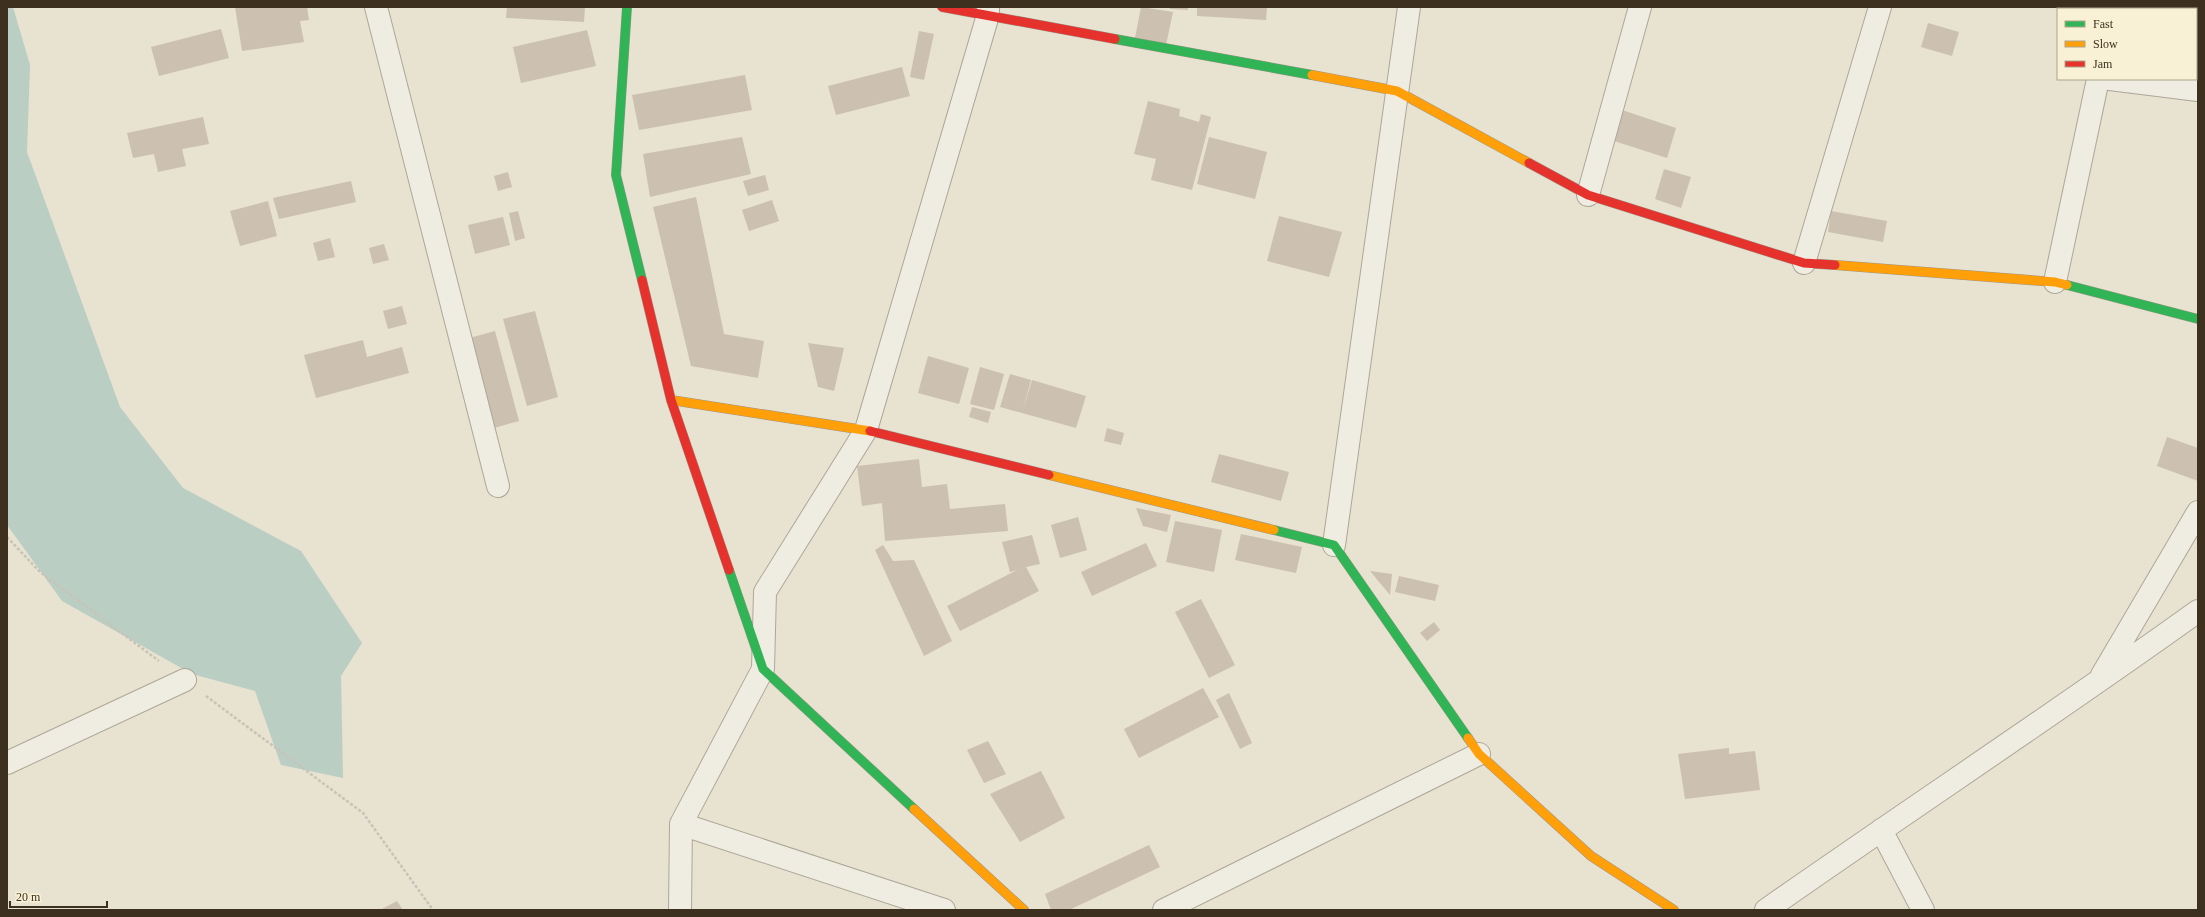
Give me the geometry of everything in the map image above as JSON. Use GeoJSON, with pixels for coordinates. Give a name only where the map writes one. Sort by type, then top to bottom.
{"type":"FeatureCollection","features":[{"type":"Feature","properties":{"kind":"street"},"geometry":{"type":"LineString","coordinates":[[376,7],[498,486]]}},
{"type":"Feature","properties":{"kind":"street"},"geometry":{"type":"LineString","coordinates":[[628,7],[616,175],[671,400],[763,669],[1024,910]]}},
{"type":"Feature","properties":{"kind":"street"},"geometry":{"type":"LineString","coordinates":[[942,7],[988,11],[1397,90],[1588,195],[1804,263],[2055,282],[2198,319]]}},
{"type":"Feature","properties":{"kind":"street"},"geometry":{"type":"LineString","coordinates":[[1334,545],[1409,7]]}},
{"type":"Feature","properties":{"kind":"street"},"geometry":{"type":"LineString","coordinates":[[1588,195],[1640,7]]}},
{"type":"Feature","properties":{"kind":"street"},"geometry":{"type":"LineString","coordinates":[[1804,263],[1880,7]]}},
{"type":"Feature","properties":{"kind":"street"},"geometry":{"type":"LineString","coordinates":[[680,910],[681,824],[763,669],[766,592],[866,430],[988,11]]}},
{"type":"Feature","properties":{"kind":"street"},"geometry":{"type":"LineString","coordinates":[[2055,282],[2098,80]]}},
{"type":"Feature","properties":{"kind":"street"},"geometry":{"type":"LineString","coordinates":[[2118,80],[2198,90]]}},
{"type":"Feature","properties":{"kind":"street"},"geometry":{"type":"LineString","coordinates":[[671,400],[866,430],[1334,545],[1479,754],[1591,856],[1674,910]]}},
{"type":"Feature","properties":{"kind":"street"},"geometry":{"type":"LineString","coordinates":[[2097,683],[2198,512]]}},
{"type":"Feature","properties":{"kind":"street"},"geometry":{"type":"LineString","coordinates":[[1766,910],[2097,683],[2198,611]]}},
{"type":"Feature","properties":{"kind":"street"},"geometry":{"type":"LineString","coordinates":[[7,763],[184,680]]}},
{"type":"Feature","properties":{"kind":"street"},"geometry":{"type":"LineString","coordinates":[[1164,910],[1479,754]]}},
{"type":"Feature","properties":{"kind":"street"},"geometry":{"type":"LineString","coordinates":[[681,824],[944,910]]}},
{"type":"Feature","properties":{"kind":"street"},"geometry":{"type":"LineString","coordinates":[[1881,830],[1923,910]]}},
{"type":"Feature","properties":{"kind":"path"},"geometry":{"type":"LineString","coordinates":[[7,537],[40,572],[363,813],[433,910]]}},
{"type":"Feature","properties":{"kind":"shaded area"},"geometry":{"type":"Polygon","coordinates":[[[7,7],[13,7],[30,65],[27,152],[120,407],[183,488],[301,551],[362,643],[341,676],[343,778],[281,765],[255,691],[192,674],[62,601],[7,525],[7,7]]]}},
{"type":"Feature","properties":{"kind":"building"},"geometry":{"type":"Polygon","coordinates":[[[235,7],[307,7],[309,20],[300,21],[304,42],[242,51],[235,7]]]}},
{"type":"Feature","properties":{"kind":"building"},"geometry":{"type":"Polygon","coordinates":[[[507,7],[585,7],[584,22],[506,18],[507,7]]]}},
{"type":"Feature","properties":{"kind":"building"},"geometry":{"type":"Polygon","coordinates":[[[1141,7],[1173,12],[1166,45],[1135,38],[1141,7]]]}},
{"type":"Feature","properties":{"kind":"building"},"geometry":{"type":"Polygon","coordinates":[[[1170,7],[1188,7],[1188,10],[1170,9],[1170,7]]]}},
{"type":"Feature","properties":{"kind":"building"},"geometry":{"type":"Polygon","coordinates":[[[1197,7],[1267,7],[1266,20],[1197,16],[1197,7]]]}},
{"type":"Feature","properties":{"kind":"building"},"geometry":{"type":"Polygon","coordinates":[[[1928,23],[1959,32],[1952,56],[1921,47],[1928,23]]]}},
{"type":"Feature","properties":{"kind":"building"},"geometry":{"type":"Polygon","coordinates":[[[221,29],[229,58],[159,76],[151,47],[221,29]]]}},
{"type":"Feature","properties":{"kind":"building"},"geometry":{"type":"Polygon","coordinates":[[[587,30],[596,66],[521,83],[513,47],[587,30]]]}},
{"type":"Feature","properties":{"kind":"building"},"geometry":{"type":"Polygon","coordinates":[[[919,31],[934,34],[924,80],[910,77],[919,31]]]}},
{"type":"Feature","properties":{"kind":"building"},"geometry":{"type":"Polygon","coordinates":[[[902,67],[910,96],[836,115],[828,86],[902,67]]]}},
{"type":"Feature","properties":{"kind":"building"},"geometry":{"type":"Polygon","coordinates":[[[745,75],[752,110],[639,130],[632,95],[745,75]]]}},
{"type":"Feature","properties":{"kind":"building"},"geometry":{"type":"Polygon","coordinates":[[[1148,101],[1180,109],[1179,116],[1199,122],[1201,114],[1211,117],[1192,190],[1151,180],[1156,159],[1134,154],[1148,101]]]}},
{"type":"Feature","properties":{"kind":"building"},"geometry":{"type":"Polygon","coordinates":[[[1616,108],[1676,128],[1667,158],[1608,139],[1616,108]]]}},
{"type":"Feature","properties":{"kind":"building"},"geometry":{"type":"Polygon","coordinates":[[[203,117],[209,144],[182,149],[186,166],[158,172],[154,154],[133,158],[127,133],[203,117]]]}},
{"type":"Feature","properties":{"kind":"building"},"geometry":{"type":"Polygon","coordinates":[[[742,137],[751,174],[650,197],[643,154],[742,137]]]}},
{"type":"Feature","properties":{"kind":"building"},"geometry":{"type":"Polygon","coordinates":[[[1209,137],[1267,152],[1255,199],[1197,184],[1209,137]]]}},
{"type":"Feature","properties":{"kind":"building"},"geometry":{"type":"Polygon","coordinates":[[[1664,169],[1691,177],[1681,208],[1655,199],[1664,169]]]}},
{"type":"Feature","properties":{"kind":"building"},"geometry":{"type":"Polygon","coordinates":[[[508,172],[512,187],[498,191],[494,176],[508,172]]]}},
{"type":"Feature","properties":{"kind":"building"},"geometry":{"type":"Polygon","coordinates":[[[765,175],[769,190],[748,196],[743,181],[765,175]]]}},
{"type":"Feature","properties":{"kind":"building"},"geometry":{"type":"Polygon","coordinates":[[[351,181],[356,202],[279,219],[273,198],[351,181]]]}},
{"type":"Feature","properties":{"kind":"building"},"geometry":{"type":"Polygon","coordinates":[[[696,197],[724,334],[764,341],[758,378],[691,366],[653,207],[696,197]]]}},
{"type":"Feature","properties":{"kind":"building"},"geometry":{"type":"Polygon","coordinates":[[[772,200],[779,221],[749,231],[742,210],[772,200]]]}},
{"type":"Feature","properties":{"kind":"building"},"geometry":{"type":"Polygon","coordinates":[[[268,201],[277,236],[240,246],[230,211],[268,201]]]}},
{"type":"Feature","properties":{"kind":"building"},"geometry":{"type":"Polygon","coordinates":[[[518,211],[525,238],[515,241],[509,213],[518,211]]]}},
{"type":"Feature","properties":{"kind":"building"},"geometry":{"type":"Polygon","coordinates":[[[1831,211],[1887,221],[1883,242],[1828,232],[1831,211]]]}},
{"type":"Feature","properties":{"kind":"building"},"geometry":{"type":"Polygon","coordinates":[[[1279,216],[1342,232],[1329,277],[1267,261],[1279,216]]]}},
{"type":"Feature","properties":{"kind":"building"},"geometry":{"type":"Polygon","coordinates":[[[503,217],[510,245],[475,254],[468,225],[503,217]]]}},
{"type":"Feature","properties":{"kind":"building"},"geometry":{"type":"Polygon","coordinates":[[[330,238],[335,257],[318,261],[313,243],[330,238]]]}},
{"type":"Feature","properties":{"kind":"building"},"geometry":{"type":"Polygon","coordinates":[[[384,244],[389,260],[373,264],[369,248],[384,244]]]}},
{"type":"Feature","properties":{"kind":"building"},"geometry":{"type":"Polygon","coordinates":[[[402,306],[407,324],[388,329],[383,311],[402,306]]]}},
{"type":"Feature","properties":{"kind":"building"},"geometry":{"type":"Polygon","coordinates":[[[535,311],[558,397],[527,406],[503,319],[535,311]]]}},
{"type":"Feature","properties":{"kind":"building"},"geometry":{"type":"Polygon","coordinates":[[[495,331],[519,421],[487,430],[462,340],[495,331]]]}},
{"type":"Feature","properties":{"kind":"building"},"geometry":{"type":"Polygon","coordinates":[[[363,340],[367,357],[402,347],[409,373],[316,398],[304,355],[363,340]]]}},
{"type":"Feature","properties":{"kind":"building"},"geometry":{"type":"Polygon","coordinates":[[[808,343],[844,348],[834,391],[818,387],[808,343]]]}},
{"type":"Feature","properties":{"kind":"building"},"geometry":{"type":"Polygon","coordinates":[[[928,356],[969,368],[959,404],[918,393],[928,356]]]}},
{"type":"Feature","properties":{"kind":"building"},"geometry":{"type":"Polygon","coordinates":[[[980,367],[1004,374],[994,410],[970,404],[980,367]]]}},
{"type":"Feature","properties":{"kind":"building"},"geometry":{"type":"Polygon","coordinates":[[[1010,374],[1031,380],[1022,413],[1000,407],[1010,374]]]}},
{"type":"Feature","properties":{"kind":"building"},"geometry":{"type":"Polygon","coordinates":[[[1032,380],[1086,396],[1076,428],[1022,413],[1032,380]]]}},
{"type":"Feature","properties":{"kind":"building"},"geometry":{"type":"Polygon","coordinates":[[[972,407],[991,412],[988,423],[969,417],[972,407]]]}},
{"type":"Feature","properties":{"kind":"building"},"geometry":{"type":"Polygon","coordinates":[[[1107,428],[1124,433],[1121,445],[1104,441],[1107,428]]]}},
{"type":"Feature","properties":{"kind":"building"},"geometry":{"type":"Polygon","coordinates":[[[2167,437],[2198,448],[2198,481],[2157,466],[2167,437]]]}},
{"type":"Feature","properties":{"kind":"building"},"geometry":{"type":"Polygon","coordinates":[[[1219,454],[1289,472],[1281,501],[1211,482],[1219,454]]]}},
{"type":"Feature","properties":{"kind":"building"},"geometry":{"type":"Polygon","coordinates":[[[919,459],[922,487],[947,484],[950,509],[1005,504],[1008,531],[885,541],[882,503],[862,506],[857,466],[919,459]]]}},
{"type":"Feature","properties":{"kind":"building"},"geometry":{"type":"Polygon","coordinates":[[[1136,508],[1171,515],[1167,532],[1143,526],[1136,508]]]}},
{"type":"Feature","properties":{"kind":"building"},"geometry":{"type":"Polygon","coordinates":[[[1078,517],[1087,550],[1060,558],[1051,525],[1078,517]]]}},
{"type":"Feature","properties":{"kind":"building"},"geometry":{"type":"Polygon","coordinates":[[[1175,521],[1222,530],[1214,572],[1166,562],[1175,521]]]}},
{"type":"Feature","properties":{"kind":"building"},"geometry":{"type":"Polygon","coordinates":[[[1241,534],[1302,547],[1296,573],[1235,560],[1241,534]]]}},
{"type":"Feature","properties":{"kind":"building"},"geometry":{"type":"Polygon","coordinates":[[[1032,535],[1040,564],[1026,567],[1039,591],[960,631],[947,606],[1017,570],[1010,572],[1002,542],[1032,535]]]}},
{"type":"Feature","properties":{"kind":"building"},"geometry":{"type":"Polygon","coordinates":[[[1146,543],[1157,566],[1092,596],[1081,572],[1146,543]]]}},
{"type":"Feature","properties":{"kind":"building"},"geometry":{"type":"Polygon","coordinates":[[[883,545],[893,561],[914,560],[952,641],[924,656],[875,550],[883,545]]]}},
{"type":"Feature","properties":{"kind":"building"},"geometry":{"type":"Polygon","coordinates":[[[1370,571],[1392,574],[1390,595],[1370,571]]]}},
{"type":"Feature","properties":{"kind":"building"},"geometry":{"type":"Polygon","coordinates":[[[1399,576],[1439,585],[1435,601],[1395,592],[1399,576]]]}},
{"type":"Feature","properties":{"kind":"building"},"geometry":{"type":"Polygon","coordinates":[[[1201,599],[1235,665],[1209,678],[1175,612],[1201,599]]]}},
{"type":"Feature","properties":{"kind":"building"},"geometry":{"type":"Polygon","coordinates":[[[1434,622],[1440,630],[1427,641],[1420,633],[1434,622]]]}},
{"type":"Feature","properties":{"kind":"building"},"geometry":{"type":"Polygon","coordinates":[[[1203,688],[1219,717],[1139,758],[1124,729],[1203,688]]]}},
{"type":"Feature","properties":{"kind":"building"},"geometry":{"type":"Polygon","coordinates":[[[1229,693],[1252,743],[1240,749],[1216,700],[1229,693]]]}},
{"type":"Feature","properties":{"kind":"building"},"geometry":{"type":"Polygon","coordinates":[[[988,741],[1006,774],[984,783],[967,750],[988,741]]]}},
{"type":"Feature","properties":{"kind":"building"},"geometry":{"type":"Polygon","coordinates":[[[1729,748],[1729,754],[1755,751],[1760,790],[1685,799],[1678,754],[1729,748]]]}},
{"type":"Feature","properties":{"kind":"building"},"geometry":{"type":"Polygon","coordinates":[[[1041,771],[1065,818],[1020,842],[990,794],[1041,771]]]}},
{"type":"Feature","properties":{"kind":"building"},"geometry":{"type":"Polygon","coordinates":[[[1149,845],[1160,867],[1069,910],[1051,910],[1045,894],[1149,845]]]}},
{"type":"Feature","properties":{"kind":"building"},"geometry":{"type":"Polygon","coordinates":[[[397,901],[403,910],[380,910],[397,901]]]}},
{"type":"Feature","properties":{"kind":"traffic: fast"},"geometry":{"type":"LineString","coordinates":[[627,7],[616,175],[642,280]]}},
{"type":"Feature","properties":{"kind":"traffic: fast"},"geometry":{"type":"LineString","coordinates":[[1115,39],[1312,75]]}},
{"type":"Feature","properties":{"kind":"traffic: fast"},"geometry":{"type":"LineString","coordinates":[[2067,285],[2198,319]]}},
{"type":"Feature","properties":{"kind":"traffic: fast"},"geometry":{"type":"LineString","coordinates":[[1274,530],[1334,545],[1468,738]]}},
{"type":"Feature","properties":{"kind":"traffic: fast"},"geometry":{"type":"LineString","coordinates":[[729,570],[763,669],[914,809]]}},
{"type":"Feature","properties":{"kind":"traffic: slow"},"geometry":{"type":"LineString","coordinates":[[1312,75],[1397,91],[1529,163]]}},
{"type":"Feature","properties":{"kind":"traffic: slow"},"geometry":{"type":"LineString","coordinates":[[1835,265],[2055,282],[2067,285]]}},
{"type":"Feature","properties":{"kind":"traffic: slow"},"geometry":{"type":"LineString","coordinates":[[671,400],[870,431]]}},
{"type":"Feature","properties":{"kind":"traffic: slow"},"geometry":{"type":"LineString","coordinates":[[1049,475],[1274,530]]}},
{"type":"Feature","properties":{"kind":"traffic: slow"},"geometry":{"type":"LineString","coordinates":[[1468,738],[1479,754],[1591,856],[1674,910]]}},
{"type":"Feature","properties":{"kind":"traffic: slow"},"geometry":{"type":"LineString","coordinates":[[914,809],[1024,910]]}},
{"type":"Feature","properties":{"kind":"traffic: jam"},"geometry":{"type":"LineString","coordinates":[[942,7],[1115,39]]}},
{"type":"Feature","properties":{"kind":"traffic: jam"},"geometry":{"type":"LineString","coordinates":[[1529,163],[1588,195],[1804,263],[1835,265]]}},
{"type":"Feature","properties":{"kind":"traffic: jam"},"geometry":{"type":"LineString","coordinates":[[642,280],[671,400],[729,570]]}},
{"type":"Feature","properties":{"kind":"traffic: jam"},"geometry":{"type":"LineString","coordinates":[[870,431],[1049,475]]}}]}
